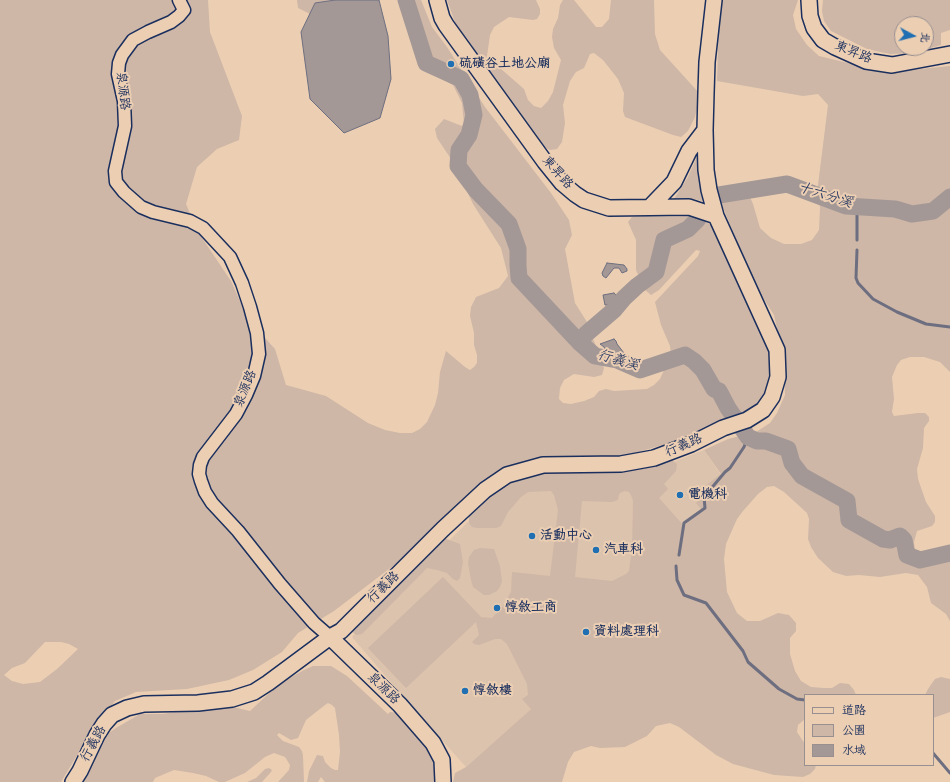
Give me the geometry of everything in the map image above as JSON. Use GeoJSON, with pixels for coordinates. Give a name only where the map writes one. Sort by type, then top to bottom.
{"type":"FeatureCollection","features":[{"type":"Feature","properties":{"kind":"street","name":"泉源路"},"geometry":{"type":"LineString","coordinates":[[179,0],[184,10],[180,16],[171,22],[133,40],[122,55],[119,63],[118,74],[124,102],[125,126],[115,171],[116,182],[124,192],[141,207],[153,212],[190,221],[203,228],[230,257],[242,283],[258,333],[259,354],[254,376],[236,414],[203,457],[200,465],[201,481],[205,492],[212,503],[238,531],[280,584],[314,623],[400,705],[433,743],[442,760],[443,782]]}},
{"type":"Feature","properties":{"kind":"street","name":"東昇路"},"geometry":{"type":"LineString","coordinates":[[437,0],[442,18],[446,25],[545,162],[562,183],[584,200],[609,208],[689,207],[716,216]]}},
{"type":"Feature","properties":{"kind":"street"},"geometry":{"type":"LineString","coordinates":[[714,0],[708,62],[705,130],[706,170],[709,190],[716,216]]}},
{"type":"Feature","properties":{"kind":"street","name":"東昇路"},"geometry":{"type":"LineString","coordinates":[[809,0],[810,16],[814,28],[823,40],[866,61],[892,65],[950,54]]}},
{"type":"Feature","properties":{"kind":"street"},"geometry":{"type":"LineString","coordinates":[[650,207],[674,182],[689,151],[705,130]]}},
{"type":"Feature","properties":{"kind":"street","name":"行義路"},"geometry":{"type":"LineString","coordinates":[[73,782],[80,771],[97,735],[112,715],[127,708],[144,704],[198,703],[240,698],[254,692],[330,637],[342,631],[443,529],[485,490],[507,475],[543,465],[622,464],[654,458],[691,444],[723,428],[748,420],[763,410],[772,397],[778,377],[777,350],[716,216]]}},
{"type":"Feature","properties":{"kind":"shaded area","name":"惇敘工商"},"geometry":{"type":"Polygon","coordinates":[[[704,450],[737,499],[531,709],[466,767],[352,637],[503,487],[650,471],[704,450]]]}},
{"type":"Feature","properties":{"kind":"green space"},"geometry":{"type":"Polygon","coordinates":[[[0,0],[208,0],[210,32],[242,116],[239,140],[217,149],[197,167],[186,204],[198,232],[231,281],[248,319],[275,349],[286,385],[326,396],[368,423],[385,430],[400,433],[412,433],[420,429],[427,422],[435,405],[440,372],[446,351],[470,370],[474,367],[477,363],[477,355],[470,316],[471,307],[476,297],[499,288],[508,276],[501,248],[473,204],[453,162],[437,138],[435,129],[444,119],[462,126],[464,123],[462,103],[453,85],[433,74],[419,60],[410,25],[398,0],[421,0],[432,27],[447,47],[485,107],[551,193],[569,220],[572,235],[565,249],[575,303],[587,322],[604,368],[602,375],[594,377],[574,374],[564,380],[560,388],[559,399],[563,403],[571,404],[584,401],[594,397],[599,391],[606,389],[614,391],[647,389],[660,379],[671,354],[670,346],[661,325],[655,302],[698,256],[700,251],[696,250],[659,290],[651,295],[644,289],[636,270],[636,240],[628,222],[632,217],[696,216],[716,228],[773,354],[773,377],[760,411],[683,439],[621,457],[501,474],[406,556],[334,611],[298,633],[282,652],[253,670],[229,680],[187,689],[136,692],[115,701],[91,732],[61,782],[0,782],[0,0]],[[45,642],[25,663],[12,668],[4,675],[12,681],[23,684],[40,682],[57,669],[78,649],[61,642],[45,642]]]}},
{"type":"Feature","properties":{"kind":"green space"},"geometry":{"type":"Polygon","coordinates":[[[297,0],[335,0],[315,3],[310,14],[298,8],[297,0]]]}},
{"type":"Feature","properties":{"kind":"green space"},"geometry":{"type":"Polygon","coordinates":[[[447,0],[536,0],[540,9],[540,14],[537,19],[533,20],[509,17],[494,27],[490,35],[487,56],[484,62],[479,59],[456,25],[447,0]]]}},
{"type":"Feature","properties":{"kind":"green space"},"geometry":{"type":"Polygon","coordinates":[[[563,0],[574,0],[596,27],[602,27],[609,19],[611,0],[654,0],[655,34],[660,50],[700,94],[695,117],[688,131],[681,137],[625,117],[623,111],[624,93],[618,79],[603,60],[594,53],[590,54],[584,68],[576,72],[570,81],[563,105],[565,123],[562,142],[557,149],[550,150],[542,146],[488,76],[489,69],[491,66],[500,68],[524,89],[528,100],[534,106],[541,108],[548,101],[553,92],[561,60],[554,48],[552,37],[553,29],[558,18],[560,5],[563,0]]]}},
{"type":"Feature","properties":{"kind":"green space"},"geometry":{"type":"Polygon","coordinates":[[[722,0],[798,0],[793,15],[796,29],[807,45],[819,56],[877,70],[892,72],[950,66],[950,372],[940,362],[924,357],[910,357],[901,360],[892,377],[894,399],[892,412],[894,416],[925,413],[929,417],[929,421],[924,428],[923,448],[917,469],[918,479],[926,502],[935,516],[935,522],[932,526],[917,531],[914,542],[915,551],[919,556],[950,556],[950,621],[946,614],[931,603],[927,587],[918,575],[906,573],[880,577],[859,575],[846,576],[833,572],[818,558],[811,547],[808,539],[809,519],[807,513],[784,492],[774,486],[767,487],[758,494],[737,519],[726,544],[724,559],[727,592],[737,613],[747,621],[760,621],[778,613],[789,615],[796,623],[796,631],[790,638],[790,654],[795,671],[801,681],[811,687],[824,688],[832,688],[840,683],[849,684],[856,694],[804,694],[804,720],[798,725],[797,732],[804,742],[804,766],[816,766],[810,774],[803,777],[774,775],[733,764],[716,755],[679,727],[670,723],[656,726],[647,736],[625,747],[600,748],[591,746],[574,752],[568,762],[562,782],[453,782],[455,773],[466,767],[531,709],[522,699],[528,695],[527,684],[507,644],[501,639],[495,639],[479,645],[474,644],[472,642],[479,635],[476,622],[406,688],[368,648],[443,577],[481,617],[492,618],[503,606],[511,592],[512,572],[550,576],[558,510],[554,495],[551,491],[528,492],[521,497],[508,512],[501,526],[496,528],[472,527],[469,523],[469,513],[504,481],[554,469],[671,459],[677,464],[676,471],[664,484],[668,489],[659,498],[684,526],[702,510],[696,503],[701,498],[697,492],[721,474],[704,450],[728,439],[756,432],[770,423],[777,413],[785,395],[784,360],[774,315],[755,285],[721,203],[722,199],[741,196],[750,197],[760,228],[771,238],[784,244],[801,244],[812,240],[819,230],[820,208],[818,185],[828,105],[818,94],[803,96],[717,81],[719,15],[722,0]],[[625,491],[619,494],[618,500],[612,502],[582,501],[575,577],[612,581],[629,571],[632,548],[633,501],[629,492],[625,491]]]}},
{"type":"Feature","properties":{"kind":"green space"},"geometry":{"type":"Polygon","coordinates":[[[823,0],[950,0],[950,30],[941,33],[941,45],[934,47],[934,16],[894,16],[894,54],[867,49],[831,31],[824,21],[822,11],[823,0]]]}},
{"type":"Feature","properties":{"kind":"green space"},"geometry":{"type":"Polygon","coordinates":[[[699,153],[701,186],[704,199],[702,201],[694,199],[674,199],[688,177],[699,153]]]}},
{"type":"Feature","properties":{"kind":"green space"},"geometry":{"type":"Polygon","coordinates":[[[444,538],[460,544],[463,562],[460,578],[457,581],[447,573],[427,568],[362,634],[356,635],[349,629],[444,538]]]}},
{"type":"Feature","properties":{"kind":"green space"},"geometry":{"type":"Polygon","coordinates":[[[480,548],[494,549],[500,566],[502,581],[500,587],[497,591],[489,595],[484,595],[473,587],[471,580],[468,563],[469,557],[474,550],[480,548]]]}},
{"type":"Feature","properties":{"kind":"green space"},"geometry":{"type":"Polygon","coordinates":[[[313,666],[331,666],[347,676],[388,714],[390,712],[399,713],[430,747],[437,764],[438,782],[325,782],[321,777],[318,782],[307,782],[309,771],[317,755],[323,756],[325,762],[331,768],[338,770],[340,752],[335,708],[328,703],[306,720],[298,738],[291,740],[279,733],[277,735],[283,741],[299,747],[302,751],[304,782],[278,782],[289,770],[290,765],[285,757],[274,753],[265,757],[245,773],[225,782],[219,782],[206,776],[174,770],[155,778],[153,782],[77,782],[104,736],[140,714],[163,714],[191,709],[233,707],[250,711],[279,684],[313,666]]]}},
{"type":"Feature","properties":{"kind":"green space"},"geometry":{"type":"Polygon","coordinates":[[[941,677],[950,679],[950,712],[934,718],[934,694],[926,694],[935,679],[941,677]]]}},
{"type":"Feature","properties":{"kind":"green space"},"geometry":{"type":"Polygon","coordinates":[[[269,768],[272,770],[271,772],[262,782],[247,782],[256,778],[265,769],[269,768]]]}},
{"type":"Feature","properties":{"kind":"water"},"geometry":{"type":"Polygon","coordinates":[[[335,0],[379,0],[388,36],[391,79],[380,118],[344,133],[310,99],[301,32],[315,3],[335,0]]]}},
{"type":"Feature","properties":{"kind":"water"},"geometry":{"type":"Polygon","coordinates":[[[607,263],[624,265],[627,271],[622,273],[619,268],[614,268],[606,278],[602,273],[607,263]]]}},
{"type":"Feature","properties":{"kind":"water"},"geometry":{"type":"Polygon","coordinates":[[[614,293],[616,295],[613,299],[614,302],[612,305],[605,305],[603,295],[614,293]]]}},
{"type":"Feature","properties":{"kind":"water"},"geometry":{"type":"Polygon","coordinates":[[[614,339],[624,353],[620,358],[606,351],[600,344],[614,339]]]}},
{"type":"Feature","properties":{"kind":"waterway","name":"行義溪"},"geometry":{"type":"LineString","coordinates":[[406,0],[426,63],[461,79],[470,95],[474,115],[469,135],[459,150],[458,166],[476,190],[509,224],[518,249],[519,278],[579,342],[595,356],[617,360],[640,370],[685,355],[703,370],[714,389],[719,391],[728,408],[748,437],[757,441],[766,441],[788,449],[792,463],[802,476],[847,501],[849,520],[883,539],[890,540],[900,536],[904,540],[907,555],[920,560],[950,553]]}},
{"type":"Feature","properties":{"kind":"waterway","name":"十六分溪"},"geometry":{"type":"LineString","coordinates":[[719,195],[787,184],[846,206],[895,209],[912,214],[933,211],[950,197]]}},
{"type":"Feature","properties":{"kind":"waterway"},"geometry":{"type":"LineString","coordinates":[[857,207],[857,240]]}},
{"type":"Feature","properties":{"kind":"waterway","name":"十六分溪"},"geometry":{"type":"LineString","coordinates":[[579,342],[614,310],[637,286],[656,272],[664,240],[688,229],[698,219]]}},
{"type":"Feature","properties":{"kind":"waterway"},"geometry":{"type":"LineString","coordinates":[[857,250],[856,278],[858,283],[873,299],[897,312],[926,324],[950,327]]}},
{"type":"Feature","properties":{"kind":"waterway"},"geometry":{"type":"LineString","coordinates":[[679,555],[684,523],[705,508],[704,497],[730,468],[744,447],[748,437]]}},
{"type":"Feature","properties":{"kind":"waterway"},"geometry":{"type":"LineString","coordinates":[[676,566],[677,580],[684,595],[706,603],[743,651],[748,662],[779,689],[797,699],[804,700]]}},
{"type":"Feature","properties":{"kind":"waterway"},"geometry":{"type":"LineString","coordinates":[[934,754],[950,773]]}},
{"type":"Feature","properties":{"kind":"place","name":"硫磺谷土地公廟"},"geometry":{"type":"Point","coordinates":[451,64]}},
{"type":"Feature","properties":{"kind":"place","name":"電機科"},"geometry":{"type":"Point","coordinates":[680,495]}},
{"type":"Feature","properties":{"kind":"place","name":"活動中心"},"geometry":{"type":"Point","coordinates":[532,536]}},
{"type":"Feature","properties":{"kind":"place","name":"汽車科"},"geometry":{"type":"Point","coordinates":[596,550]}},
{"type":"Feature","properties":{"kind":"place","name":"惇敘工商"},"geometry":{"type":"Point","coordinates":[497,608]}},
{"type":"Feature","properties":{"kind":"place","name":"資料處理科"},"geometry":{"type":"Point","coordinates":[586,632]}},
{"type":"Feature","properties":{"kind":"place","name":"惇敘樓"},"geometry":{"type":"Point","coordinates":[465,691]}}]}
